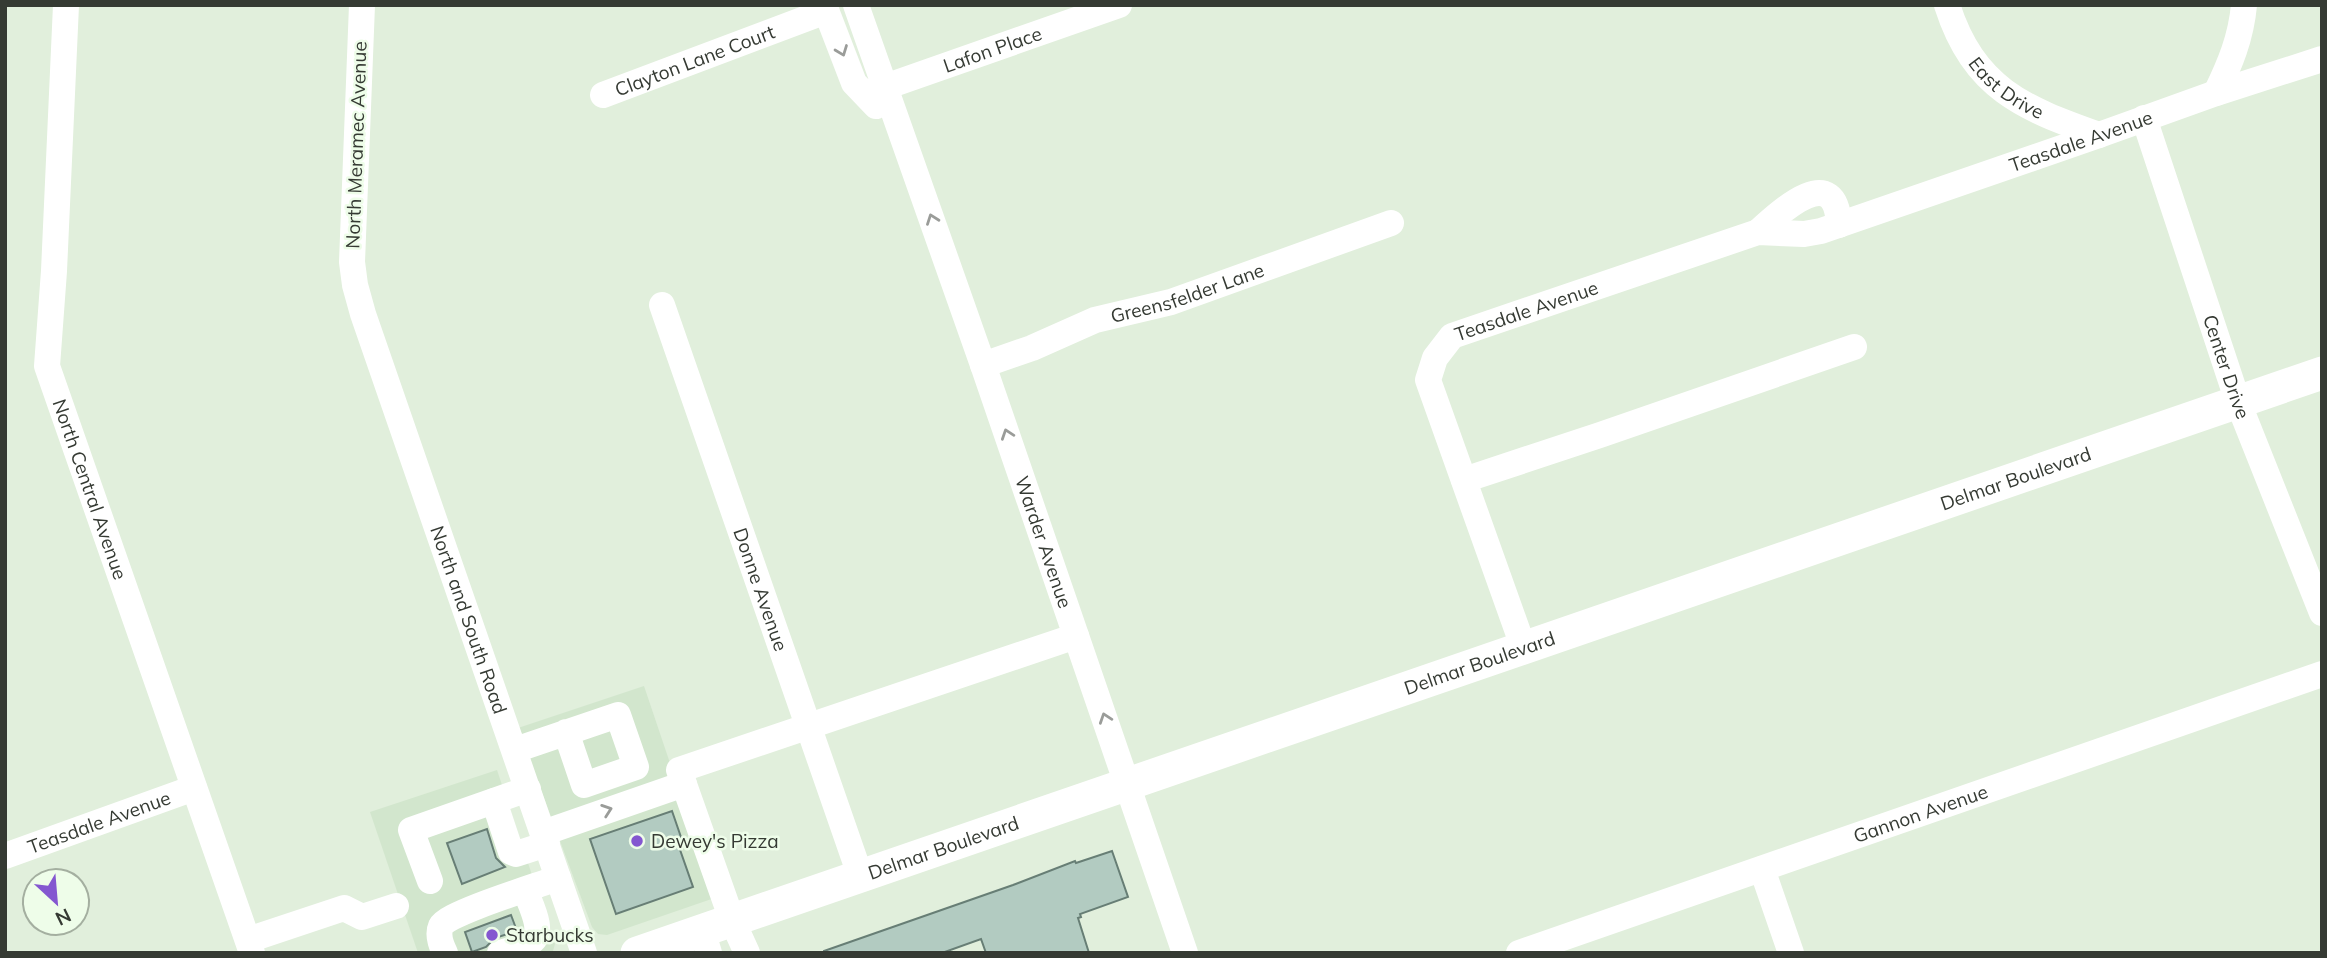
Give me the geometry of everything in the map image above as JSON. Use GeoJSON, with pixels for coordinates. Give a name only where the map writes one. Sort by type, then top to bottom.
{"type":"FeatureCollection","features":[{"type":"Feature","properties":{"kind":"main road","name":"Delmar Boulevard"},"geometry":{"type":"LineString","coordinates":[[637,953],[715,934],[860,875],[2322,373]]}},
{"type":"Feature","properties":{"kind":"street","name":"North Central Avenue"},"geometry":{"type":"LineString","coordinates":[[66,5],[47,366],[250,947]]}},
{"type":"Feature","properties":{"kind":"street","name":"North Meramec Avenue"},"geometry":{"type":"LineString","coordinates":[[355,285],[352,238],[362,5]]}},
{"type":"Feature","properties":{"kind":"street"},"geometry":{"type":"LineString","coordinates":[[856,5],[875,90]]}},
{"type":"Feature","properties":{"kind":"street","name":"Lafon Place"},"geometry":{"type":"LineString","coordinates":[[875,90],[1119,5]]}},
{"type":"Feature","properties":{"kind":"street","name":"East Drive"},"geometry":{"type":"LineString","coordinates":[[1947,5],[1954,28],[1966,50],[1978,67],[2011,97],[2060,122],[2099,135]]}},
{"type":"Feature","properties":{"kind":"street"},"geometry":{"type":"LineString","coordinates":[[2216,93],[2239,40],[2244,5]]}},
{"type":"Feature","properties":{"kind":"street"},"geometry":{"type":"LineString","coordinates":[[825,8],[854,83],[875,90]]}},
{"type":"Feature","properties":{"kind":"street","name":"Clayton Lane Court"},"geometry":{"type":"LineString","coordinates":[[603,95],[825,8]]}},
{"type":"Feature","properties":{"kind":"street","name":"Teasdale Avenue"},"geometry":{"type":"LineString","coordinates":[[1524,649],[1429,380],[1435,358],[1452,336],[1758,232],[1804,234],[1839,225],[2216,93],[2322,59]]}},
{"type":"Feature","properties":{"kind":"street","name":"Warder Avenue"},"geometry":{"type":"LineString","coordinates":[[875,90],[901,133],[1185,953]]}},
{"type":"Feature","properties":{"kind":"street","name":"Center Drive"},"geometry":{"type":"LineString","coordinates":[[2144,118],[2238,402],[2322,613]]}},
{"type":"Feature","properties":{"kind":"street","name":"Teasdale Avenue"},"geometry":{"type":"LineString","coordinates":[[1758,232],[1805,195],[1817,192],[1829,197],[1837,205],[1839,225]]}},
{"type":"Feature","properties":{"kind":"street","name":"Greensfelder Lane"},"geometry":{"type":"LineString","coordinates":[[983,365],[1032,348],[1096,320],[1171,302],[1391,223]]}},
{"type":"Feature","properties":{"kind":"street","name":"North and South Road"},"geometry":{"type":"LineString","coordinates":[[355,285],[367,327],[584,953]]}},
{"type":"Feature","properties":{"kind":"street","name":"Donne Avenue"},"geometry":{"type":"LineString","coordinates":[[662,304],[860,875]]}},
{"type":"Feature","properties":{"kind":"street"},"geometry":{"type":"LineString","coordinates":[[1464,480],[1854,346]]}},
{"type":"Feature","properties":{"kind":"street"},"geometry":{"type":"LineString","coordinates":[[747,953],[715,934],[679,770],[1076,636]]}},
{"type":"Feature","properties":{"kind":"street","name":"Gannon Avenue"},"geometry":{"type":"LineString","coordinates":[[1519,953],[2322,674]]}},
{"type":"Feature","properties":{"kind":"street"},"geometry":{"type":"LineString","coordinates":[[515,750],[566,732]]}},
{"type":"Feature","properties":{"kind":"street"},"geometry":{"type":"LineString","coordinates":[[494,801],[512,852],[516,855],[545,839],[684,784]]}},
{"type":"Feature","properties":{"kind":"street","name":"Teasdale Avenue"},"geometry":{"type":"LineString","coordinates":[[5,856],[194,788]]}},
{"type":"Feature","properties":{"kind":"street"},"geometry":{"type":"LineString","coordinates":[[430,881],[411,830],[528,789]]}},
{"type":"Feature","properties":{"kind":"street"},"geometry":{"type":"LineString","coordinates":[[1762,869],[1791,953]]}},
{"type":"Feature","properties":{"kind":"street"},"geometry":{"type":"LineString","coordinates":[[445,953],[440,943],[440,928],[446,920],[461,912],[558,878]]}},
{"type":"Feature","properties":{"kind":"street"},"geometry":{"type":"LineString","coordinates":[[500,953],[531,943],[537,934],[536,921],[525,890]]}},
{"type":"Feature","properties":{"kind":"street"},"geometry":{"type":"LineString","coordinates":[[250,947],[344,908],[362,917],[396,906]]}},
{"type":"Feature","properties":{"kind":"street"},"geometry":{"type":"LineString","coordinates":[[461,912],[454,928],[454,939],[462,953]]}},
{"type":"Feature","properties":{"kind":"shaded area"},"geometry":{"type":"Polygon","coordinates":[[[644,686],[671,766],[729,893],[607,935],[598,934],[592,927],[518,728],[644,686]]]}},
{"type":"Feature","properties":{"kind":"shaded area"},"geometry":{"type":"Polygon","coordinates":[[[497,770],[555,944],[553,951],[418,953],[370,812],[497,770]]]}},
{"type":"Feature","properties":{"kind":"building"},"geometry":{"type":"Polygon","coordinates":[[[672,811],[683,843],[678,844],[693,887],[616,914],[590,839],[672,811]]]}},
{"type":"Feature","properties":{"kind":"building"},"geometry":{"type":"Polygon","coordinates":[[[487,829],[496,858],[505,867],[462,884],[447,843],[487,829]]]}},
{"type":"Feature","properties":{"kind":"building"},"geometry":{"type":"Polygon","coordinates":[[[1112,851],[1128,897],[1080,914],[1081,917],[1078,918],[1089,953],[986,953],[981,939],[942,953],[824,953],[1075,861],[1076,863],[1112,851]]]}},
{"type":"Feature","properties":{"kind":"building","name":"Starbucks"},"geometry":{"type":"Polygon","coordinates":[[[511,915],[517,931],[495,938],[486,947],[472,952],[465,932],[511,915]]]}},
{"type":"Feature","properties":{"kind":"place","name":"Dewey's Pizza"},"geometry":{"type":"Point","coordinates":[637,841]}},
{"type":"Feature","properties":{"kind":"place","name":"Starbucks"},"geometry":{"type":"Point","coordinates":[492,935]}}]}
